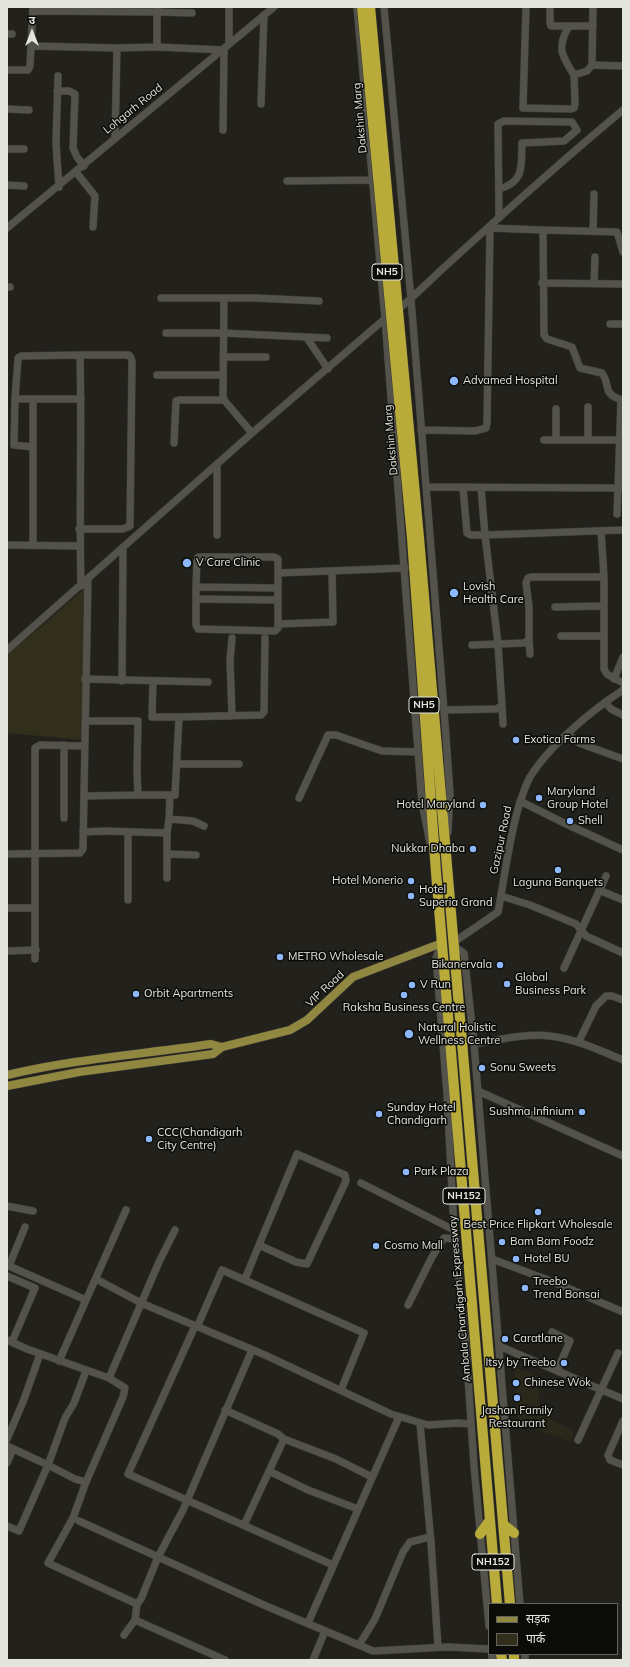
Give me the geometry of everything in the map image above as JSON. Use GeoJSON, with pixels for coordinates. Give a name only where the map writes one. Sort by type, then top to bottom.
{"type":"FeatureCollection","features":[{"type":"Feature","properties":{"kind":"highway","name":"Dakshin Marg"},"geometry":{"type":"LineString","coordinates":[[362,7],[416,538],[436,872]]}},
{"type":"Feature","properties":{"kind":"highway","name":"NH5"},"geometry":{"type":"LineString","coordinates":[[370,7],[416,538],[446,853]]}},
{"type":"Feature","properties":{"kind":"highway","name":"NH152"},"geometry":{"type":"LineString","coordinates":[[446,853],[510,1603]]}},
{"type":"Feature","properties":{"kind":"highway","name":"Ambala Chandigarh Expressway"},"geometry":{"type":"LineString","coordinates":[[436,872],[497,1603]]}},
{"type":"Feature","properties":{"kind":"highway"},"geometry":{"type":"LineString","coordinates":[[480,1534],[490,1520]]}},
{"type":"Feature","properties":{"kind":"highway"},"geometry":{"type":"LineString","coordinates":[[503,1524],[514,1533]]}},
{"type":"Feature","properties":{"kind":"main road","name":"VIP Road"},"geometry":{"type":"LineString","coordinates":[[222,1047],[290,1030],[307,1020],[353,977],[442,943]]}},
{"type":"Feature","properties":{"kind":"main road"},"geometry":{"type":"LineString","coordinates":[[7,1075],[31,1069],[211,1044],[222,1047]]}},
{"type":"Feature","properties":{"kind":"main road"},"geometry":{"type":"LineString","coordinates":[[7,1086],[79,1072],[213,1054],[222,1047]]}},
{"type":"Feature","properties":{"kind":"street"},"geometry":{"type":"LineString","coordinates":[[223,130],[229,7]]}},
{"type":"Feature","properties":{"kind":"street","name":"Lohgarh Road"},"geometry":{"type":"LineString","coordinates":[[7,228],[84,166],[115,138],[274,7]]}},
{"type":"Feature","properties":{"kind":"street","name":"NH152"},"geometry":{"type":"LineString","coordinates":[[357,7],[385,319],[422,803],[436,872]]}},
{"type":"Feature","properties":{"kind":"street","name":"NH152"},"geometry":{"type":"LineString","coordinates":[[384,7],[411,299],[444,710],[450,793],[446,853]]}},
{"type":"Feature","properties":{"kind":"street"},"geometry":{"type":"LineString","coordinates":[[526,7],[523,108],[568,110],[574,108],[574,75],[564,57],[561,48],[561,42],[569,26]]}},
{"type":"Feature","properties":{"kind":"street"},"geometry":{"type":"LineString","coordinates":[[550,7],[550,23],[552,26],[593,26]]}},
{"type":"Feature","properties":{"kind":"street"},"geometry":{"type":"LineString","coordinates":[[574,75],[587,71],[592,65],[593,7]]}},
{"type":"Feature","properties":{"kind":"street"},"geometry":{"type":"LineString","coordinates":[[7,70],[24,70],[29,68],[33,9],[127,9],[192,12]]}},
{"type":"Feature","properties":{"kind":"street"},"geometry":{"type":"LineString","coordinates":[[157,47],[158,10]]}},
{"type":"Feature","properties":{"kind":"street"},"geometry":{"type":"LineString","coordinates":[[261,104],[264,15]]}},
{"type":"Feature","properties":{"kind":"street"},"geometry":{"type":"LineString","coordinates":[[31,46],[117,48],[226,47]]}},
{"type":"Feature","properties":{"kind":"street"},"geometry":{"type":"LineString","coordinates":[[115,138],[117,48]]}},
{"type":"Feature","properties":{"kind":"street"},"geometry":{"type":"LineString","coordinates":[[592,65],[623,66]]}},
{"type":"Feature","properties":{"kind":"street"},"geometry":{"type":"LineString","coordinates":[[58,76],[56,143],[58,186]]}},
{"type":"Feature","properties":{"kind":"street"},"geometry":{"type":"LineString","coordinates":[[57,91],[69,91],[74,94],[73,148],[77,157],[84,166]]}},
{"type":"Feature","properties":{"kind":"street"},"geometry":{"type":"LineString","coordinates":[[7,109],[29,110]]}},
{"type":"Feature","properties":{"kind":"street"},"geometry":{"type":"LineString","coordinates":[[7,650],[81,586],[252,432],[385,319],[411,299],[449,262],[490,228],[499,218],[623,110]]}},
{"type":"Feature","properties":{"kind":"street"},"geometry":{"type":"LineString","coordinates":[[499,218],[498,124],[500,122],[572,122],[586,141]]}},
{"type":"Feature","properties":{"kind":"street"},"geometry":{"type":"LineString","coordinates":[[499,189],[513,184],[519,176],[521,171],[522,143],[564,141],[577,130]]}},
{"type":"Feature","properties":{"kind":"street"},"geometry":{"type":"LineString","coordinates":[[7,149],[24,149]]}},
{"type":"Feature","properties":{"kind":"street"},"geometry":{"type":"LineString","coordinates":[[76,172],[94,196],[93,227]]}},
{"type":"Feature","properties":{"kind":"street"},"geometry":{"type":"LineString","coordinates":[[287,181],[372,180]]}},
{"type":"Feature","properties":{"kind":"street"},"geometry":{"type":"LineString","coordinates":[[7,185],[24,186]]}},
{"type":"Feature","properties":{"kind":"street"},"geometry":{"type":"LineString","coordinates":[[592,231],[594,194]]}},
{"type":"Feature","properties":{"kind":"street"},"geometry":{"type":"LineString","coordinates":[[490,228],[620,232],[623,252]]}},
{"type":"Feature","properties":{"kind":"street"},"geometry":{"type":"LineString","coordinates":[[421,430],[475,431],[486,428],[490,228]]}},
{"type":"Feature","properties":{"kind":"street"},"geometry":{"type":"LineString","coordinates":[[543,230],[542,283],[545,338],[572,347],[580,368],[602,373],[604,375],[606,388],[609,393],[622,400],[619,440],[621,488],[617,514]]}},
{"type":"Feature","properties":{"kind":"street"},"geometry":{"type":"LineString","coordinates":[[594,257],[594,284]]}},
{"type":"Feature","properties":{"kind":"street"},"geometry":{"type":"LineString","coordinates":[[542,283],[623,284]]}},
{"type":"Feature","properties":{"kind":"street"},"geometry":{"type":"LineString","coordinates":[[161,298],[319,301]]}},
{"type":"Feature","properties":{"kind":"street"},"geometry":{"type":"LineString","coordinates":[[224,298],[224,400],[252,432]]}},
{"type":"Feature","properties":{"kind":"street"},"geometry":{"type":"LineString","coordinates":[[610,324],[623,324]]}},
{"type":"Feature","properties":{"kind":"street"},"geometry":{"type":"LineString","coordinates":[[166,333],[223,333],[327,338]]}},
{"type":"Feature","properties":{"kind":"street"},"geometry":{"type":"LineString","coordinates":[[307,338],[328,369]]}},
{"type":"Feature","properties":{"kind":"street"},"geometry":{"type":"LineString","coordinates":[[80,355],[81,399],[79,529],[81,586]]}},
{"type":"Feature","properties":{"kind":"street"},"geometry":{"type":"LineString","coordinates":[[33,447],[14,446],[16,368],[19,356],[129,355],[132,358],[130,526],[123,529],[79,529]]}},
{"type":"Feature","properties":{"kind":"street"},"geometry":{"type":"LineString","coordinates":[[223,357],[266,357]]}},
{"type":"Feature","properties":{"kind":"street"},"geometry":{"type":"LineString","coordinates":[[157,375],[223,375]]}},
{"type":"Feature","properties":{"kind":"street"},"geometry":{"type":"LineString","coordinates":[[15,399],[81,399]]}},
{"type":"Feature","properties":{"kind":"street"},"geometry":{"type":"LineString","coordinates":[[33,399],[33,544]]}},
{"type":"Feature","properties":{"kind":"street"},"geometry":{"type":"LineString","coordinates":[[174,444],[176,401],[224,400]]}},
{"type":"Feature","properties":{"kind":"street"},"geometry":{"type":"LineString","coordinates":[[588,407],[588,440]]}},
{"type":"Feature","properties":{"kind":"street"},"geometry":{"type":"LineString","coordinates":[[556,409],[556,440]]}},
{"type":"Feature","properties":{"kind":"street"},"geometry":{"type":"LineString","coordinates":[[544,440],[619,440]]}},
{"type":"Feature","properties":{"kind":"street"},"geometry":{"type":"LineString","coordinates":[[218,464],[218,535]]}},
{"type":"Feature","properties":{"kind":"street"},"geometry":{"type":"LineString","coordinates":[[426,487],[621,488]]}},
{"type":"Feature","properties":{"kind":"street"},"geometry":{"type":"LineString","coordinates":[[463,488],[467,534],[485,535],[623,530]]}},
{"type":"Feature","properties":{"kind":"street"},"geometry":{"type":"LineString","coordinates":[[481,488],[498,644],[503,724]]}},
{"type":"Feature","properties":{"kind":"street"},"geometry":{"type":"LineString","coordinates":[[601,531],[604,577],[603,606],[605,671],[623,683]]}},
{"type":"Feature","properties":{"kind":"street"},"geometry":{"type":"LineString","coordinates":[[7,544],[80,546]]}},
{"type":"Feature","properties":{"kind":"street"},"geometry":{"type":"LineString","coordinates":[[122,681],[123,547]]}},
{"type":"Feature","properties":{"kind":"street"},"geometry":{"type":"LineString","coordinates":[[198,557],[274,557],[278,559],[278,573],[277,630],[198,629],[196,625],[196,587],[198,557]]}},
{"type":"Feature","properties":{"kind":"street"},"geometry":{"type":"LineString","coordinates":[[278,573],[405,568]]}},
{"type":"Feature","properties":{"kind":"street"},"geometry":{"type":"LineString","coordinates":[[278,624],[332,622],[332,571]]}},
{"type":"Feature","properties":{"kind":"street"},"geometry":{"type":"LineString","coordinates":[[530,654],[529,607],[526,583],[528,578],[604,577]]}},
{"type":"Feature","properties":{"kind":"street"},"geometry":{"type":"LineString","coordinates":[[7,854],[80,853],[83,848],[88,579]]}},
{"type":"Feature","properties":{"kind":"street"},"geometry":{"type":"LineString","coordinates":[[196,587],[277,588]]}},
{"type":"Feature","properties":{"kind":"street"},"geometry":{"type":"LineString","coordinates":[[196,599],[278,600]]}},
{"type":"Feature","properties":{"kind":"street"},"geometry":{"type":"LineString","coordinates":[[555,607],[603,606]]}},
{"type":"Feature","properties":{"kind":"street"},"geometry":{"type":"LineString","coordinates":[[561,636],[604,636]]}},
{"type":"Feature","properties":{"kind":"street"},"geometry":{"type":"LineString","coordinates":[[232,638],[230,661],[232,716]]}},
{"type":"Feature","properties":{"kind":"street"},"geometry":{"type":"LineString","coordinates":[[153,681],[152,717],[258,716],[264,712],[265,638]]}},
{"type":"Feature","properties":{"kind":"street"},"geometry":{"type":"LineString","coordinates":[[472,645],[524,643],[529,640]]}},
{"type":"Feature","properties":{"kind":"street"},"geometry":{"type":"LineString","coordinates":[[614,678],[623,656]]}},
{"type":"Feature","properties":{"kind":"street"},"geometry":{"type":"LineString","coordinates":[[85,679],[208,682]]}},
{"type":"Feature","properties":{"kind":"street","name":"Gazipur Road"},"geometry":{"type":"LineString","coordinates":[[454,944],[498,912],[514,820],[530,777],[568,734],[605,702],[623,690]]}},
{"type":"Feature","properties":{"kind":"street"},"geometry":{"type":"LineString","coordinates":[[605,702],[611,709],[623,715]]}},
{"type":"Feature","properties":{"kind":"street"},"geometry":{"type":"LineString","coordinates":[[444,710],[496,709],[502,706]]}},
{"type":"Feature","properties":{"kind":"street"},"geometry":{"type":"LineString","coordinates":[[84,796],[175,795],[179,716]]}},
{"type":"Feature","properties":{"kind":"street"},"geometry":{"type":"LineString","coordinates":[[85,721],[138,721],[138,795]]}},
{"type":"Feature","properties":{"kind":"street"},"geometry":{"type":"LineString","coordinates":[[568,734],[579,743],[623,759]]}},
{"type":"Feature","properties":{"kind":"street"},"geometry":{"type":"LineString","coordinates":[[299,798],[328,735],[336,735],[382,751],[418,752]]}},
{"type":"Feature","properties":{"kind":"street"},"geometry":{"type":"LineString","coordinates":[[35,959],[35,748],[40,745],[85,746]]}},
{"type":"Feature","properties":{"kind":"street"},"geometry":{"type":"LineString","coordinates":[[64,745],[64,818]]}},
{"type":"Feature","properties":{"kind":"street"},"geometry":{"type":"LineString","coordinates":[[177,764],[239,764]]}},
{"type":"Feature","properties":{"kind":"street"},"geometry":{"type":"LineString","coordinates":[[167,878],[167,833],[170,795]]}},
{"type":"Feature","properties":{"kind":"street"},"geometry":{"type":"LineString","coordinates":[[520,801],[564,824],[623,850]]}},
{"type":"Feature","properties":{"kind":"street"},"geometry":{"type":"LineString","coordinates":[[169,819],[193,821],[204,826]]}},
{"type":"Feature","properties":{"kind":"street"},"geometry":{"type":"LineString","coordinates":[[83,832],[106,831],[167,833]]}},
{"type":"Feature","properties":{"kind":"street"},"geometry":{"type":"LineString","coordinates":[[128,832],[128,900]]}},
{"type":"Feature","properties":{"kind":"street"},"geometry":{"type":"LineString","coordinates":[[167,854],[196,855]]}},
{"type":"Feature","properties":{"kind":"street"},"geometry":{"type":"LineString","coordinates":[[564,968],[606,876]]}},
{"type":"Feature","properties":{"kind":"street"},"geometry":{"type":"LineString","coordinates":[[599,890],[623,900]]}},
{"type":"Feature","properties":{"kind":"street"},"geometry":{"type":"LineString","coordinates":[[501,896],[530,905],[576,924],[586,936],[623,953]]}},
{"type":"Feature","properties":{"kind":"street"},"geometry":{"type":"LineString","coordinates":[[7,908],[35,908]]}},
{"type":"Feature","properties":{"kind":"street"},"geometry":{"type":"LineString","coordinates":[[442,943],[436,958],[445,1071],[454,1230],[456,1239],[488,1616]]}},
{"type":"Feature","properties":{"kind":"street"},"geometry":{"type":"LineString","coordinates":[[454,944],[464,953],[474,1044],[520,1603]]}},
{"type":"Feature","properties":{"kind":"street"},"geometry":{"type":"LineString","coordinates":[[7,951],[36,950]]}},
{"type":"Feature","properties":{"kind":"street"},"geometry":{"type":"LineString","coordinates":[[579,1041],[596,1006],[606,996],[612,996],[623,1000]]}},
{"type":"Feature","properties":{"kind":"street"},"geometry":{"type":"LineString","coordinates":[[474,1044],[511,1037],[550,1035],[579,1041],[623,1060]]}},
{"type":"Feature","properties":{"kind":"street"},"geometry":{"type":"LineString","coordinates":[[478,1091],[623,1156]]}},
{"type":"Feature","properties":{"kind":"street"},"geometry":{"type":"LineString","coordinates":[[245,1279],[259,1245],[298,1154],[345,1175],[346,1181],[307,1264],[296,1262],[259,1245]]}},
{"type":"Feature","properties":{"kind":"street"},"geometry":{"type":"LineString","coordinates":[[361,1183],[454,1230]]}},
{"type":"Feature","properties":{"kind":"street"},"geometry":{"type":"LineString","coordinates":[[7,1206],[33,1211]]}},
{"type":"Feature","properties":{"kind":"street"},"geometry":{"type":"LineString","coordinates":[[59,1361],[126,1210]]}},
{"type":"Feature","properties":{"kind":"street"},"geometry":{"type":"LineString","coordinates":[[25,1227],[8,1266],[86,1300]]}},
{"type":"Feature","properties":{"kind":"street"},"geometry":{"type":"LineString","coordinates":[[109,1378],[141,1303],[175,1230]]}},
{"type":"Feature","properties":{"kind":"street"},"geometry":{"type":"LineString","coordinates":[[408,1305],[432,1257],[444,1238],[456,1239]]}},
{"type":"Feature","properties":{"kind":"street"},"geometry":{"type":"LineString","coordinates":[[492,1259],[556,1283],[623,1312]]}},
{"type":"Feature","properties":{"kind":"street"},"geometry":{"type":"LineString","coordinates":[[333,1565],[244,1524],[128,1474],[222,1270],[364,1333],[341,1390]]}},
{"type":"Feature","properties":{"kind":"street"},"geometry":{"type":"LineString","coordinates":[[7,1276],[35,1288],[10,1341],[40,1354],[109,1378],[125,1388],[123,1397],[86,1482],[73,1518],[48,1563],[137,1604]]}},
{"type":"Feature","properties":{"kind":"street"},"geometry":{"type":"LineString","coordinates":[[96,1279],[141,1303],[252,1350],[399,1417],[428,1425],[457,1423],[471,1424]]}},
{"type":"Feature","properties":{"kind":"street"},"geometry":{"type":"LineString","coordinates":[[552,1332],[570,1340],[557,1371]]}},
{"type":"Feature","properties":{"kind":"street"},"geometry":{"type":"LineString","coordinates":[[499,1346],[623,1399]]}},
{"type":"Feature","properties":{"kind":"street"},"geometry":{"type":"LineString","coordinates":[[124,1635],[135,1620],[137,1604],[141,1598],[158,1557],[187,1500],[252,1350]]}},
{"type":"Feature","properties":{"kind":"street"},"geometry":{"type":"LineString","coordinates":[[578,1440],[618,1353]]}},
{"type":"Feature","properties":{"kind":"street"},"geometry":{"type":"LineString","coordinates":[[7,1439],[23,1402],[40,1354]]}},
{"type":"Feature","properties":{"kind":"street"},"geometry":{"type":"LineString","coordinates":[[7,1526],[19,1531],[48,1465],[65,1418],[74,1403],[86,1371]]}},
{"type":"Feature","properties":{"kind":"street"},"geometry":{"type":"LineString","coordinates":[[225,1410],[278,1434],[284,1439],[336,1460],[372,1477]]}},
{"type":"Feature","properties":{"kind":"street"},"geometry":{"type":"LineString","coordinates":[[308,1624],[399,1417]]}},
{"type":"Feature","properties":{"kind":"street"},"geometry":{"type":"LineString","coordinates":[[623,1421],[608,1455],[610,1460],[623,1465]]}},
{"type":"Feature","properties":{"kind":"street"},"geometry":{"type":"LineString","coordinates":[[420,1423],[438,1647]]}},
{"type":"Feature","properties":{"kind":"street"},"geometry":{"type":"LineString","coordinates":[[244,1524],[284,1439]]}},
{"type":"Feature","properties":{"kind":"street"},"geometry":{"type":"LineString","coordinates":[[7,1463],[10,1447],[74,1479],[86,1482]]}},
{"type":"Feature","properties":{"kind":"street"},"geometry":{"type":"LineString","coordinates":[[269,1471],[308,1490],[358,1509]]}},
{"type":"Feature","properties":{"kind":"street"},"geometry":{"type":"LineString","coordinates":[[80,1520],[136,1545],[158,1557],[308,1624],[373,1651],[438,1647],[476,1647],[488,1649]]}},
{"type":"Feature","properties":{"kind":"street"},"geometry":{"type":"LineString","coordinates":[[359,1645],[375,1619],[403,1552],[410,1542],[430,1537]]}},
{"type":"Feature","properties":{"kind":"street"},"geometry":{"type":"LineString","coordinates":[[135,1620],[225,1660]]}},
{"type":"Feature","properties":{"kind":"street"},"geometry":{"type":"LineString","coordinates":[[313,1660],[325,1631]]}},
{"type":"Feature","properties":{"kind":"shaded area"},"geometry":{"type":"Polygon","coordinates":[[[514,1367],[539,1376],[540,1414],[574,1431],[571,1442],[518,1423],[514,1367]]]}},
{"type":"Feature","properties":{"kind":"green space"},"geometry":{"type":"Polygon","coordinates":[[[85,588],[83,740],[7,733],[7,654],[29,637],[85,588]]]}},
{"type":"Feature","properties":{"kind":"place","name":"Advamed Hospital"},"geometry":{"type":"Point","coordinates":[454,381]}},
{"type":"Feature","properties":{"kind":"place","name":"V Care Clinic"},"geometry":{"type":"Point","coordinates":[187,563]}},
{"type":"Feature","properties":{"kind":"place","name":"Lovish Health Care"},"geometry":{"type":"Point","coordinates":[454,593]}},
{"type":"Feature","properties":{"kind":"place","name":"Exotica Farms"},"geometry":{"type":"Point","coordinates":[516,740]}},
{"type":"Feature","properties":{"kind":"place","name":"Maryland Group Hotel"},"geometry":{"type":"Point","coordinates":[539,798]}},
{"type":"Feature","properties":{"kind":"place","name":"Hotel Maryland"},"geometry":{"type":"Point","coordinates":[483,805]}},
{"type":"Feature","properties":{"kind":"place","name":"Shell"},"geometry":{"type":"Point","coordinates":[570,821]}},
{"type":"Feature","properties":{"kind":"place","name":"Nukkar Dhaba"},"geometry":{"type":"Point","coordinates":[473,849]}},
{"type":"Feature","properties":{"kind":"place","name":"Laguna Banquets"},"geometry":{"type":"Point","coordinates":[558,870]}},
{"type":"Feature","properties":{"kind":"place","name":"Hotel Monerio"},"geometry":{"type":"Point","coordinates":[411,881]}},
{"type":"Feature","properties":{"kind":"place","name":"Hotel Superia Grand"},"geometry":{"type":"Point","coordinates":[411,896]}},
{"type":"Feature","properties":{"kind":"place","name":"METRO Wholesale"},"geometry":{"type":"Point","coordinates":[280,957]}},
{"type":"Feature","properties":{"kind":"place","name":"Bikanervala"},"geometry":{"type":"Point","coordinates":[500,965]}},
{"type":"Feature","properties":{"kind":"place","name":"Global Business Park"},"geometry":{"type":"Point","coordinates":[507,984]}},
{"type":"Feature","properties":{"kind":"place","name":"V Run"},"geometry":{"type":"Point","coordinates":[412,985]}},
{"type":"Feature","properties":{"kind":"place","name":"Orbit Apartments"},"geometry":{"type":"Point","coordinates":[136,994]}},
{"type":"Feature","properties":{"kind":"place","name":"Raksha Business Centre"},"geometry":{"type":"Point","coordinates":[404,995]}},
{"type":"Feature","properties":{"kind":"place","name":"Natural Holistic Wellness Centre"},"geometry":{"type":"Point","coordinates":[409,1034]}},
{"type":"Feature","properties":{"kind":"place","name":"Sonu Sweets"},"geometry":{"type":"Point","coordinates":[482,1068]}},
{"type":"Feature","properties":{"kind":"place","name":"Sushma Infinium"},"geometry":{"type":"Point","coordinates":[582,1112]}},
{"type":"Feature","properties":{"kind":"place","name":"Sunday Hotel Chandigarh"},"geometry":{"type":"Point","coordinates":[379,1114]}},
{"type":"Feature","properties":{"kind":"place","name":"CCC(Chandigarh City Centre)"},"geometry":{"type":"Point","coordinates":[149,1139]}},
{"type":"Feature","properties":{"kind":"place","name":"Park Plaza"},"geometry":{"type":"Point","coordinates":[406,1172]}},
{"type":"Feature","properties":{"kind":"place","name":"Best Price Flipkart Wholesale"},"geometry":{"type":"Point","coordinates":[538,1212]}},
{"type":"Feature","properties":{"kind":"place","name":"Bam Bam Foodz"},"geometry":{"type":"Point","coordinates":[502,1242]}},
{"type":"Feature","properties":{"kind":"place","name":"Cosmo Mall"},"geometry":{"type":"Point","coordinates":[376,1246]}},
{"type":"Feature","properties":{"kind":"place","name":"Hotel BU"},"geometry":{"type":"Point","coordinates":[516,1259]}},
{"type":"Feature","properties":{"kind":"place","name":"Treebo Trend Bonsai"},"geometry":{"type":"Point","coordinates":[525,1288]}},
{"type":"Feature","properties":{"kind":"place","name":"Caratlane"},"geometry":{"type":"Point","coordinates":[505,1339]}},
{"type":"Feature","properties":{"kind":"place","name":"Itsy by Treebo"},"geometry":{"type":"Point","coordinates":[564,1363]}},
{"type":"Feature","properties":{"kind":"place","name":"Chinese Wok"},"geometry":{"type":"Point","coordinates":[516,1383]}},
{"type":"Feature","properties":{"kind":"place","name":"Jashan Family Restaurant"},"geometry":{"type":"Point","coordinates":[517,1398]}}]}
